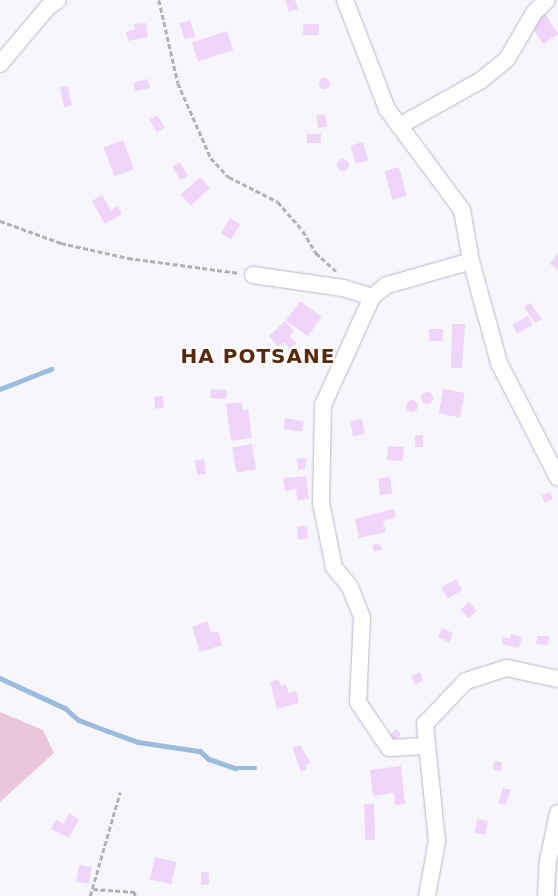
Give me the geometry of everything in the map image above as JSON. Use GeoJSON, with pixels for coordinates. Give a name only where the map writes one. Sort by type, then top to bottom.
{"type":"FeatureCollection","features":[{"type":"Feature","properties":{"kind":"street"},"geometry":{"type":"LineString","coordinates":[[0,64],[48,7],[58,0]]}},
{"type":"Feature","properties":{"kind":"street"},"geometry":{"type":"LineString","coordinates":[[345,0],[387,109],[436,172],[462,210],[471,261],[499,363],[558,478]]}},
{"type":"Feature","properties":{"kind":"street"},"geometry":{"type":"LineString","coordinates":[[399,126],[480,81],[507,59],[534,13],[546,0]]}},
{"type":"Feature","properties":{"kind":"street"},"geometry":{"type":"LineString","coordinates":[[426,746],[389,748],[358,702],[362,617],[350,587],[334,567],[321,503],[323,405],[372,298],[387,285],[471,261]]}},
{"type":"Feature","properties":{"kind":"street"},"geometry":{"type":"LineString","coordinates":[[253,275],[343,288],[372,298]]}},
{"type":"Feature","properties":{"kind":"street"},"geometry":{"type":"LineString","coordinates":[[427,896],[437,841],[425,724],[466,681],[507,668],[558,679]]}},
{"type":"Feature","properties":{"kind":"street"},"geometry":{"type":"LineString","coordinates":[[546,896],[548,861],[558,813]]}},
{"type":"Feature","properties":{"kind":"path"},"geometry":{"type":"LineString","coordinates":[[159,0],[178,83],[211,158],[229,177],[278,202],[302,231],[316,253],[339,273],[343,288]]}},
{"type":"Feature","properties":{"kind":"path"},"geometry":{"type":"LineString","coordinates":[[0,221],[61,243],[128,258],[253,275]]}},
{"type":"Feature","properties":{"kind":"path"},"geometry":{"type":"LineString","coordinates":[[90,896],[120,792]]}},
{"type":"Feature","properties":{"kind":"path"},"geometry":{"type":"LineString","coordinates":[[92,889],[134,892],[134,896]]}},
{"type":"Feature","properties":{"kind":"shaded area"},"geometry":{"type":"Polygon","coordinates":[[[0,712],[43,730],[54,753],[0,802],[0,712]]]}},
{"type":"Feature","properties":{"kind":"building"},"geometry":{"type":"Polygon","coordinates":[[[285,0],[295,0],[298,9],[289,12],[285,0]]]}},
{"type":"Feature","properties":{"kind":"building"},"geometry":{"type":"Polygon","coordinates":[[[545,14],[558,34],[543,44],[530,24],[545,14]]]}},
{"type":"Feature","properties":{"kind":"building"},"geometry":{"type":"Polygon","coordinates":[[[190,20],[195,36],[184,39],[179,23],[190,20]]]}},
{"type":"Feature","properties":{"kind":"building"},"geometry":{"type":"Polygon","coordinates":[[[146,23],[148,37],[128,41],[126,32],[135,29],[134,24],[146,23]]]}},
{"type":"Feature","properties":{"kind":"building"},"geometry":{"type":"Polygon","coordinates":[[[303,24],[319,24],[319,35],[303,35],[303,24]]]}},
{"type":"Feature","properties":{"kind":"building"},"geometry":{"type":"Polygon","coordinates":[[[227,31],[233,50],[198,61],[192,42],[227,31]]]}},
{"type":"Feature","properties":{"kind":"building"},"geometry":{"type":"Polygon","coordinates":[[[324,77],[330,83],[324,89],[318,83],[324,77]]]}},
{"type":"Feature","properties":{"kind":"building"},"geometry":{"type":"Polygon","coordinates":[[[148,79],[150,88],[135,91],[133,82],[148,79]]]}},
{"type":"Feature","properties":{"kind":"building"},"geometry":{"type":"Polygon","coordinates":[[[68,86],[72,106],[64,107],[60,88],[68,86]]]}},
{"type":"Feature","properties":{"kind":"building"},"geometry":{"type":"Polygon","coordinates":[[[325,114],[327,127],[318,128],[316,115],[325,114]]]}},
{"type":"Feature","properties":{"kind":"building"},"geometry":{"type":"Polygon","coordinates":[[[157,115],[165,128],[157,132],[149,120],[157,115]]]}},
{"type":"Feature","properties":{"kind":"building"},"geometry":{"type":"Polygon","coordinates":[[[307,134],[321,134],[321,143],[307,143],[307,134]]]}},
{"type":"Feature","properties":{"kind":"building"},"geometry":{"type":"Polygon","coordinates":[[[123,140],[134,169],[115,176],[103,148],[123,140]]]}},
{"type":"Feature","properties":{"kind":"building"},"geometry":{"type":"Polygon","coordinates":[[[363,142],[368,160],[356,164],[351,146],[363,142]]]}},
{"type":"Feature","properties":{"kind":"building"},"geometry":{"type":"Polygon","coordinates":[[[343,159],[349,165],[343,171],[337,165],[343,159]]]}},
{"type":"Feature","properties":{"kind":"building"},"geometry":{"type":"Polygon","coordinates":[[[180,162],[188,176],[180,180],[172,166],[180,162]]]}},
{"type":"Feature","properties":{"kind":"building"},"geometry":{"type":"Polygon","coordinates":[[[399,167],[407,196],[392,200],[385,171],[399,167]]]}},
{"type":"Feature","properties":{"kind":"building"},"geometry":{"type":"Polygon","coordinates":[[[200,177],[210,188],[191,206],[181,194],[200,177]]]}},
{"type":"Feature","properties":{"kind":"building"},"geometry":{"type":"Polygon","coordinates":[[[102,195],[111,210],[118,206],[122,214],[105,224],[92,201],[102,195]]]}},
{"type":"Feature","properties":{"kind":"building"},"geometry":{"type":"Polygon","coordinates":[[[230,218],[240,224],[231,240],[221,233],[230,218]]]}},
{"type":"Feature","properties":{"kind":"building"},"geometry":{"type":"Polygon","coordinates":[[[558,253],[558,270],[550,264],[558,253]]]}},
{"type":"Feature","properties":{"kind":"building"},"geometry":{"type":"Polygon","coordinates":[[[300,301],[322,317],[308,336],[286,320],[300,301]]]}},
{"type":"Feature","properties":{"kind":"building"},"geometry":{"type":"Polygon","coordinates":[[[530,303],[542,319],[535,323],[524,307],[530,303]]]}},
{"type":"Feature","properties":{"kind":"building"},"geometry":{"type":"Polygon","coordinates":[[[528,316],[533,325],[517,333],[512,325],[528,316]]]}},
{"type":"Feature","properties":{"kind":"building"},"geometry":{"type":"Polygon","coordinates":[[[285,321],[294,331],[289,336],[297,343],[290,349],[284,342],[278,347],[269,336],[285,321]]]}},
{"type":"Feature","properties":{"kind":"building"},"geometry":{"type":"Polygon","coordinates":[[[452,324],[465,324],[462,368],[451,368],[452,324]]]}},
{"type":"Feature","properties":{"kind":"building"},"geometry":{"type":"Polygon","coordinates":[[[429,329],[443,329],[443,341],[429,341],[429,329]]]}},
{"type":"Feature","properties":{"kind":"building"},"geometry":{"type":"Polygon","coordinates":[[[211,389],[227,390],[226,399],[210,398],[211,389]]]}},
{"type":"Feature","properties":{"kind":"building"},"geometry":{"type":"Polygon","coordinates":[[[443,389],[465,393],[460,417],[439,414],[443,389]]]}},
{"type":"Feature","properties":{"kind":"building"},"geometry":{"type":"Polygon","coordinates":[[[427,392],[433,398],[427,404],[421,398],[427,392]]]}},
{"type":"Feature","properties":{"kind":"building"},"geometry":{"type":"Polygon","coordinates":[[[163,396],[164,408],[155,409],[154,397],[163,396]]]}},
{"type":"Feature","properties":{"kind":"building"},"geometry":{"type":"Polygon","coordinates":[[[412,400],[418,406],[412,412],[406,406],[412,400]]]}},
{"type":"Feature","properties":{"kind":"building"},"geometry":{"type":"Polygon","coordinates":[[[242,402],[243,410],[248,409],[252,438],[231,441],[226,404],[242,402]]]}},
{"type":"Feature","properties":{"kind":"building"},"geometry":{"type":"Polygon","coordinates":[[[285,418],[304,421],[302,432],[283,429],[285,418]]]}},
{"type":"Feature","properties":{"kind":"building"},"geometry":{"type":"Polygon","coordinates":[[[362,419],[365,434],[353,436],[350,421],[362,419]]]}},
{"type":"Feature","properties":{"kind":"building"},"geometry":{"type":"Polygon","coordinates":[[[415,435],[423,435],[423,447],[415,447],[415,435]]]}},
{"type":"Feature","properties":{"kind":"building"},"geometry":{"type":"Polygon","coordinates":[[[252,444],[256,470],[236,473],[232,447],[252,444]]]}},
{"type":"Feature","properties":{"kind":"building"},"geometry":{"type":"Polygon","coordinates":[[[388,446],[404,447],[403,461],[387,460],[388,446]]]}},
{"type":"Feature","properties":{"kind":"building"},"geometry":{"type":"Polygon","coordinates":[[[297,458],[306,459],[305,469],[298,470],[297,458]]]}},
{"type":"Feature","properties":{"kind":"building"},"geometry":{"type":"Polygon","coordinates":[[[204,459],[206,474],[197,475],[195,460],[204,459]]]}},
{"type":"Feature","properties":{"kind":"building"},"geometry":{"type":"Polygon","coordinates":[[[306,476],[309,499],[297,500],[296,489],[285,491],[283,478],[306,476]]]}},
{"type":"Feature","properties":{"kind":"building"},"geometry":{"type":"Polygon","coordinates":[[[390,477],[392,494],[380,495],[378,478],[390,477]]]}},
{"type":"Feature","properties":{"kind":"building"},"geometry":{"type":"Polygon","coordinates":[[[550,492],[553,499],[545,503],[542,496],[550,492]]]}},
{"type":"Feature","properties":{"kind":"building"},"geometry":{"type":"Polygon","coordinates":[[[394,509],[396,517],[383,521],[386,532],[359,538],[355,519],[394,509]]]}},
{"type":"Feature","properties":{"kind":"building"},"geometry":{"type":"Polygon","coordinates":[[[307,526],[308,539],[298,540],[297,527],[307,526]]]}},
{"type":"Feature","properties":{"kind":"building"},"geometry":{"type":"Polygon","coordinates":[[[379,543],[382,549],[374,552],[372,545],[379,543]]]}},
{"type":"Feature","properties":{"kind":"building"},"geometry":{"type":"Polygon","coordinates":[[[456,579],[462,590],[447,599],[441,587],[456,579]]]}},
{"type":"Feature","properties":{"kind":"building"},"geometry":{"type":"Polygon","coordinates":[[[469,602],[477,611],[469,618],[461,609],[469,602]]]}},
{"type":"Feature","properties":{"kind":"building"},"geometry":{"type":"Polygon","coordinates":[[[207,621],[211,632],[218,632],[222,645],[200,652],[192,627],[207,621]]]}},
{"type":"Feature","properties":{"kind":"building"},"geometry":{"type":"Polygon","coordinates":[[[442,628],[453,633],[449,642],[438,637],[442,628]]]}},
{"type":"Feature","properties":{"kind":"building"},"geometry":{"type":"Polygon","coordinates":[[[511,634],[522,637],[519,648],[502,644],[503,637],[510,639],[511,634]]]}},
{"type":"Feature","properties":{"kind":"building"},"geometry":{"type":"Polygon","coordinates":[[[537,636],[549,636],[548,645],[536,644],[537,636]]]}},
{"type":"Feature","properties":{"kind":"building"},"geometry":{"type":"Polygon","coordinates":[[[420,672],[423,681],[415,684],[411,676],[420,672]]]}},
{"type":"Feature","properties":{"kind":"building"},"geometry":{"type":"Polygon","coordinates":[[[279,679],[281,686],[286,685],[289,693],[296,691],[299,703],[277,709],[270,682],[279,679]]]}},
{"type":"Feature","properties":{"kind":"building"},"geometry":{"type":"Polygon","coordinates":[[[396,729],[401,734],[394,741],[389,736],[396,729]]]}},
{"type":"Feature","properties":{"kind":"building"},"geometry":{"type":"Polygon","coordinates":[[[300,745],[311,763],[306,764],[307,769],[301,772],[293,748],[300,745]]]}},
{"type":"Feature","properties":{"kind":"building"},"geometry":{"type":"Polygon","coordinates":[[[494,761],[502,762],[501,771],[493,770],[494,761]]]}},
{"type":"Feature","properties":{"kind":"building"},"geometry":{"type":"Polygon","coordinates":[[[401,766],[405,804],[395,805],[394,793],[373,796],[370,770],[401,766]]]}},
{"type":"Feature","properties":{"kind":"building"},"geometry":{"type":"Polygon","coordinates":[[[503,788],[511,790],[505,805],[498,803],[503,788]]]}},
{"type":"Feature","properties":{"kind":"building"},"geometry":{"type":"Polygon","coordinates":[[[364,804],[374,804],[375,840],[365,840],[364,804]]]}},
{"type":"Feature","properties":{"kind":"building"},"geometry":{"type":"Polygon","coordinates":[[[69,813],[79,819],[69,838],[51,829],[56,820],[64,824],[69,813]]]}},
{"type":"Feature","properties":{"kind":"building"},"geometry":{"type":"Polygon","coordinates":[[[477,819],[488,821],[485,835],[475,833],[477,819]]]}},
{"type":"Feature","properties":{"kind":"building"},"geometry":{"type":"Polygon","coordinates":[[[155,857],[176,862],[171,884],[150,879],[155,857]]]}},
{"type":"Feature","properties":{"kind":"building"},"geometry":{"type":"Polygon","coordinates":[[[79,865],[92,867],[89,884],[76,882],[79,865]]]}},
{"type":"Feature","properties":{"kind":"building"},"geometry":{"type":"Polygon","coordinates":[[[201,872],[209,872],[209,885],[201,885],[201,872]]]}},
{"type":"Feature","properties":{"kind":"waterway"},"geometry":{"type":"LineString","coordinates":[[0,389],[51,369]]}},
{"type":"Feature","properties":{"kind":"waterway"},"geometry":{"type":"LineString","coordinates":[[0,678],[65,708],[79,720],[138,742],[200,751],[209,759],[235,768],[255,768]]}},
{"type":"Feature","properties":{"kind":"district","name":"HA POTSANE"},"geometry":{"type":"Point","coordinates":[258,356]}}]}
